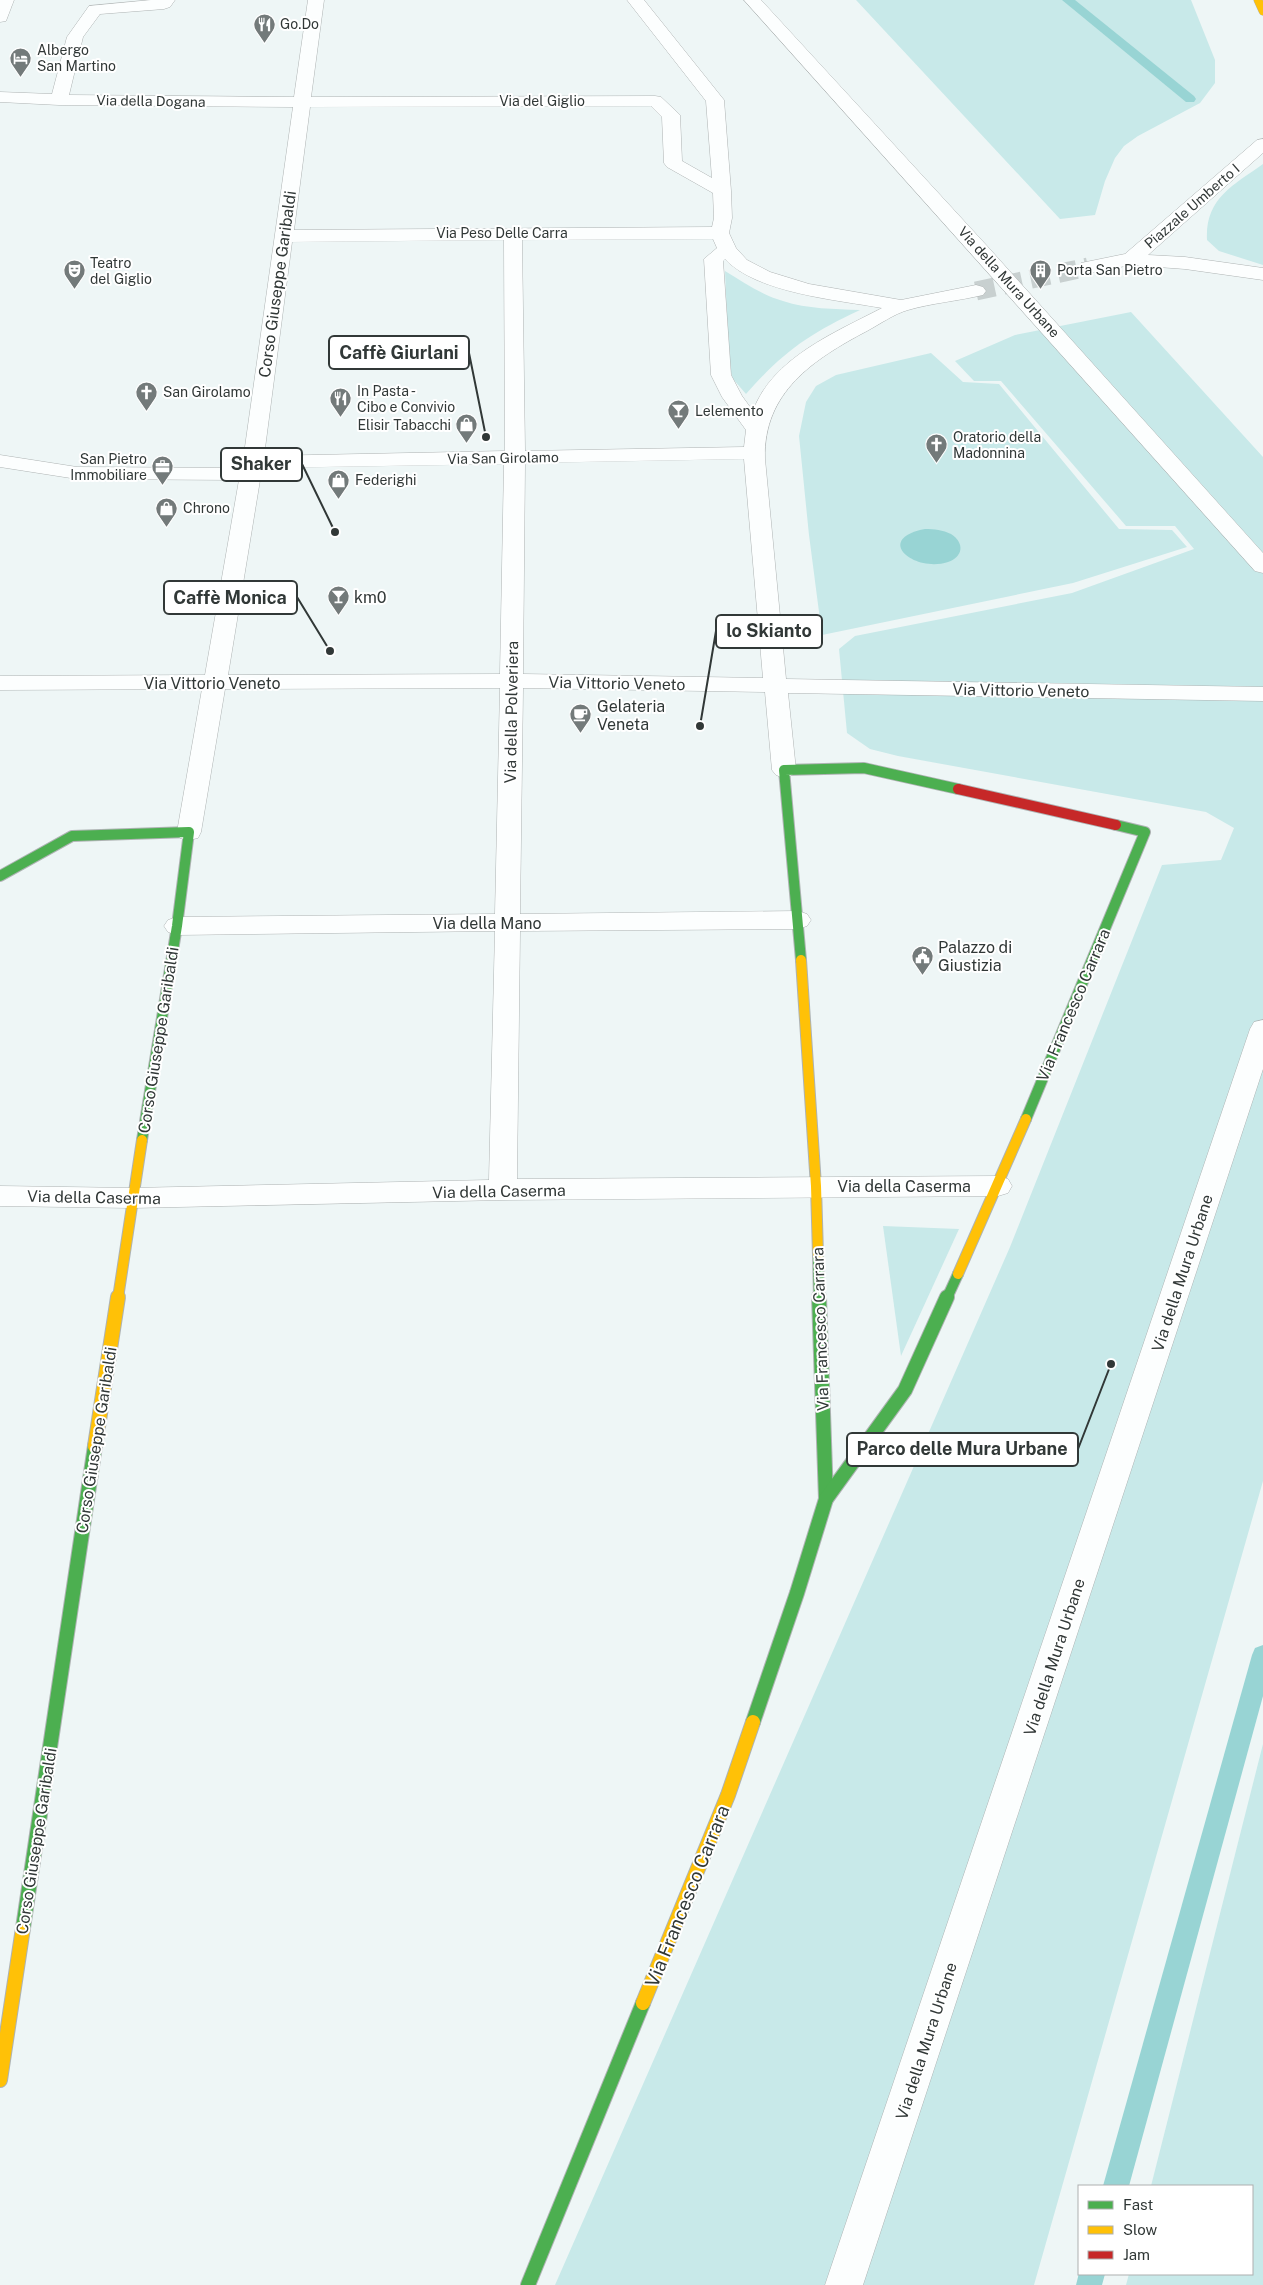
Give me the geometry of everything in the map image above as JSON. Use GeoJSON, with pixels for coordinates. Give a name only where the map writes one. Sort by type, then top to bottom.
{"type":"FeatureCollection","features":[{"type":"Feature","properties":{"kind":"street"},"geometry":{"type":"LineString","coordinates":[[0,17],[6,0]]}},
{"type":"Feature","properties":{"kind":"street"},"geometry":{"type":"LineString","coordinates":[[59,100],[75,37],[95,9],[164,4],[167,0]]}},
{"type":"Feature","properties":{"kind":"street","name":"Corso Giuseppe Garibaldi"},"geometry":{"type":"LineString","coordinates":[[0,2080],[132,1198],[177,926],[189,832],[252,468],[316,0]]}},
{"type":"Feature","properties":{"kind":"street"},"geometry":{"type":"LineString","coordinates":[[636,0],[715,100],[724,242],[740,264],[785,284],[901,306]]}},
{"type":"Feature","properties":{"kind":"street","name":"Via della Mura Urbane"},"geometry":{"type":"LineString","coordinates":[[752,0],[981,251],[1263,566]]}},
{"type":"Feature","properties":{"kind":"street"},"geometry":{"type":"LineString","coordinates":[[1258,0],[1263,11]]}},
{"type":"Feature","properties":{"kind":"street","name":"Via della Dogana"},"geometry":{"type":"LineString","coordinates":[[0,97],[59,100],[302,101]]}},
{"type":"Feature","properties":{"kind":"street","name":"Via del Giglio"},"geometry":{"type":"LineString","coordinates":[[302,101],[655,101],[671,115],[673,163],[722,191]]}},
{"type":"Feature","properties":{"kind":"street","name":"Piazzale Umberto I"},"geometry":{"type":"LineString","coordinates":[[1131,259],[1177,221],[1263,144]]}},
{"type":"Feature","properties":{"kind":"street","name":"Via Peso Delle Carra"},"geometry":{"type":"LineString","coordinates":[[284,236],[513,233],[724,242]]}},
{"type":"Feature","properties":{"kind":"street","name":"Via della Polveriera"},"geometry":{"type":"LineString","coordinates":[[503,1190],[515,451],[513,233]]}},
{"type":"Feature","properties":{"kind":"street"},"geometry":{"type":"LineString","coordinates":[[724,242],[713,259],[721,374],[732,397],[756,430]]}},
{"type":"Feature","properties":{"kind":"street"},"geometry":{"type":"LineString","coordinates":[[1088,267],[1131,259]]}},
{"type":"Feature","properties":{"kind":"street","name":"Piazzale Umberto I"},"geometry":{"type":"LineString","coordinates":[[1131,259],[1194,264],[1263,274]]}},
{"type":"Feature","properties":{"kind":"street"},"geometry":{"type":"LineString","coordinates":[[754,453],[756,430],[774,392],[786,376],[806,360],[901,306],[976,291]]}},
{"type":"Feature","properties":{"kind":"street","name":"Via San Girolamo"},"geometry":{"type":"LineString","coordinates":[[0,460],[77,473],[252,468],[515,451],[754,453]]}},
{"type":"Feature","properties":{"kind":"street","name":"Via Francesco Carrara"},"geometry":{"type":"LineString","coordinates":[[754,453],[798,920],[816,1186],[826,1499]]}},
{"type":"Feature","properties":{"kind":"street","name":"Via Vittorio Veneto"},"geometry":{"type":"LineString","coordinates":[[0,683],[511,681],[1263,694]]}},
{"type":"Feature","properties":{"kind":"street","name":"Via Francesco Carrara"},"geometry":{"type":"LineString","coordinates":[[528,2285],[728,1795],[797,1592],[826,1499],[905,1390],[998,1186],[1146,832],[864,768],[784,770]]}},
{"type":"Feature","properties":{"kind":"street"},"geometry":{"type":"LineString","coordinates":[[0,876],[72,836],[189,832]]}},
{"type":"Feature","properties":{"kind":"street","name":"Via della Mano"},"geometry":{"type":"LineString","coordinates":[[177,926],[798,920]]}},
{"type":"Feature","properties":{"kind":"street","name":"Via della Mura Urbane"},"geometry":{"type":"LineString","coordinates":[[844,2285],[1263,1029]]}},
{"type":"Feature","properties":{"kind":"street","name":"Via della Caserma"},"geometry":{"type":"LineString","coordinates":[[0,1196],[132,1198],[503,1190],[998,1186]]}},
{"type":"Feature","properties":{"kind":"shaded area"},"geometry":{"type":"Polygon","coordinates":[[[856,0],[1191,0],[1215,60],[1215,83],[1200,103],[1138,136],[1124,146],[1115,158],[1105,181],[1095,215],[1060,219],[856,0]]]}},
{"type":"Feature","properties":{"kind":"shaded area"},"geometry":{"type":"Polygon","coordinates":[[[1263,164],[1263,265],[1219,251],[1207,240],[1211,214],[1216,204],[1231,187],[1263,164]]]}},
{"type":"Feature","properties":{"kind":"shaded area"},"geometry":{"type":"Polygon","coordinates":[[[725,271],[760,292],[792,304],[831,309],[860,310],[826,327],[798,345],[773,366],[746,394],[733,379],[729,365],[725,271]]]}},
{"type":"Feature","properties":{"kind":"shaded area"},"geometry":{"type":"Polygon","coordinates":[[[1131,312],[1263,457],[1263,1481],[1034,2285],[555,2285],[1010,1247],[1162,865],[1221,860],[1234,828],[1206,812],[898,756],[870,749],[847,733],[839,649],[855,636],[1072,593],[1194,549],[1175,526],[1126,526],[1001,381],[974,381],[955,361],[1015,335],[1131,312]]]}},
{"type":"Feature","properties":{"kind":"shaded area"},"geometry":{"type":"Polygon","coordinates":[[[931,353],[963,382],[999,384],[1119,529],[1172,530],[1187,547],[1073,583],[822,635],[799,436],[806,402],[816,386],[836,375],[931,353]]]}},
{"type":"Feature","properties":{"kind":"shaded area"},"geometry":{"type":"Polygon","coordinates":[[[883,1226],[959,1229],[901,1356],[883,1226]]]}},
{"type":"Feature","properties":{"kind":"shaded area"},"geometry":{"type":"Polygon","coordinates":[[[1263,1744],[1263,2285],[1126,2285],[1129,2275],[1253,2275],[1253,2185],[1151,2185],[1263,1744]]]}},
{"type":"Feature","properties":{"kind":"water"},"geometry":{"type":"Polygon","coordinates":[[[925,529],[945,532],[956,538],[960,545],[957,557],[948,562],[935,564],[923,563],[912,559],[904,553],[900,547],[902,540],[910,534],[925,529]]]}},
{"type":"Feature","properties":{"kind":"waterway"},"geometry":{"type":"LineString","coordinates":[[1068,0],[1190,99]]}},
{"type":"Feature","properties":{"kind":"waterway"},"geometry":{"type":"LineString","coordinates":[[1116,2185],[1263,1655]]}},
{"type":"Feature","properties":{"kind":"waterway"},"geometry":{"type":"LineString","coordinates":[[1089,2285],[1092,2275]]}},
{"type":"Feature","properties":{"kind":"tunnel"},"geometry":{"type":"LineString","coordinates":[[976,291],[1088,267]]}},
{"type":"Feature","properties":{"kind":"traffic: fast"},"geometry":{"type":"LineString","coordinates":[[801,960],[784,770],[864,768],[958,789]]}},
{"type":"Feature","properties":{"kind":"traffic: fast"},"geometry":{"type":"LineString","coordinates":[[1026,1119],[1145,832],[1116,825]]}},
{"type":"Feature","properties":{"kind":"traffic: fast"},"geometry":{"type":"LineString","coordinates":[[0,876],[72,836],[189,832],[177,926],[142,1140]]}},
{"type":"Feature","properties":{"kind":"traffic: fast"},"geometry":{"type":"LineString","coordinates":[[818,1255],[826,1499]]}},
{"type":"Feature","properties":{"kind":"traffic: fast"},"geometry":{"type":"LineString","coordinates":[[753,1722],[797,1593],[826,1499],[905,1390],[958,1274]]}},
{"type":"Feature","properties":{"kind":"traffic: fast"},"geometry":{"type":"LineString","coordinates":[[23,1928],[95,1446]]}},
{"type":"Feature","properties":{"kind":"traffic: fast"},"geometry":{"type":"LineString","coordinates":[[528,2285],[643,2003]]}},
{"type":"Feature","properties":{"kind":"traffic: slow"},"geometry":{"type":"LineString","coordinates":[[1258,0],[1263,11]]}},
{"type":"Feature","properties":{"kind":"traffic: slow"},"geometry":{"type":"LineString","coordinates":[[801,960],[816,1186],[818,1255]]}},
{"type":"Feature","properties":{"kind":"traffic: slow"},"geometry":{"type":"LineString","coordinates":[[958,1274],[1026,1119]]}},
{"type":"Feature","properties":{"kind":"traffic: slow"},"geometry":{"type":"LineString","coordinates":[[95,1446],[142,1140]]}},
{"type":"Feature","properties":{"kind":"traffic: slow"},"geometry":{"type":"LineString","coordinates":[[643,2003],[728,1795],[753,1722]]}},
{"type":"Feature","properties":{"kind":"traffic: slow"},"geometry":{"type":"LineString","coordinates":[[0,2080],[23,1928]]}},
{"type":"Feature","properties":{"kind":"traffic: jam"},"geometry":{"type":"LineString","coordinates":[[958,789],[1116,825]]}},
{"type":"Feature","properties":{"kind":"place","name":"Go.Do"},"geometry":{"type":"Point","coordinates":[264,43]}},
{"type":"Feature","properties":{"kind":"place","name":"Albergo San Martino"},"geometry":{"type":"Point","coordinates":[21,77]}},
{"type":"Feature","properties":{"kind":"place","name":"Porta San Pietro"},"geometry":{"type":"Point","coordinates":[1041,289]}},
{"type":"Feature","properties":{"kind":"place","name":"Teatro del Giglio"},"geometry":{"type":"Point","coordinates":[74,290]}},
{"type":"Feature","properties":{"kind":"place","name":"San Girolamo"},"geometry":{"type":"Point","coordinates":[147,411]}},
{"type":"Feature","properties":{"kind":"place","name":"In Pasta - Cibo e Convivio"},"geometry":{"type":"Point","coordinates":[341,418]}},
{"type":"Feature","properties":{"kind":"place","name":"Lelemento"},"geometry":{"type":"Point","coordinates":[679,430]}},
{"type":"Feature","properties":{"kind":"place","name":"Caffè Giurlani"},"geometry":{"type":"Point","coordinates":[486,437]}},
{"type":"Feature","properties":{"kind":"place","name":"Elisir Tabacchi"},"geometry":{"type":"Point","coordinates":[467,444]}},
{"type":"Feature","properties":{"kind":"place","name":"Oratorio della Madonnina"},"geometry":{"type":"Point","coordinates":[937,464]}},
{"type":"Feature","properties":{"kind":"place","name":"San Pietro Immobiliare"},"geometry":{"type":"Point","coordinates":[163,486]}},
{"type":"Feature","properties":{"kind":"place","name":"Federighi"},"geometry":{"type":"Point","coordinates":[339,499]}},
{"type":"Feature","properties":{"kind":"place","name":"Chrono"},"geometry":{"type":"Point","coordinates":[167,527]}},
{"type":"Feature","properties":{"kind":"place","name":"Shaker"},"geometry":{"type":"Point","coordinates":[335,532]}},
{"type":"Feature","properties":{"kind":"place","name":"km0"},"geometry":{"type":"Point","coordinates":[338,616]}},
{"type":"Feature","properties":{"kind":"place","name":"Caffè Monica"},"geometry":{"type":"Point","coordinates":[330,651]}},
{"type":"Feature","properties":{"kind":"place","name":"lo Skianto"},"geometry":{"type":"Point","coordinates":[700,726]}},
{"type":"Feature","properties":{"kind":"place","name":"Gelateria Veneta"},"geometry":{"type":"Point","coordinates":[581,734]}},
{"type":"Feature","properties":{"kind":"place","name":"Palazzo di Giustizia"},"geometry":{"type":"Point","coordinates":[922,975]}},
{"type":"Feature","properties":{"kind":"place","name":"Parco delle Mura Urbane"},"geometry":{"type":"Point","coordinates":[1111,1364]}}]}
